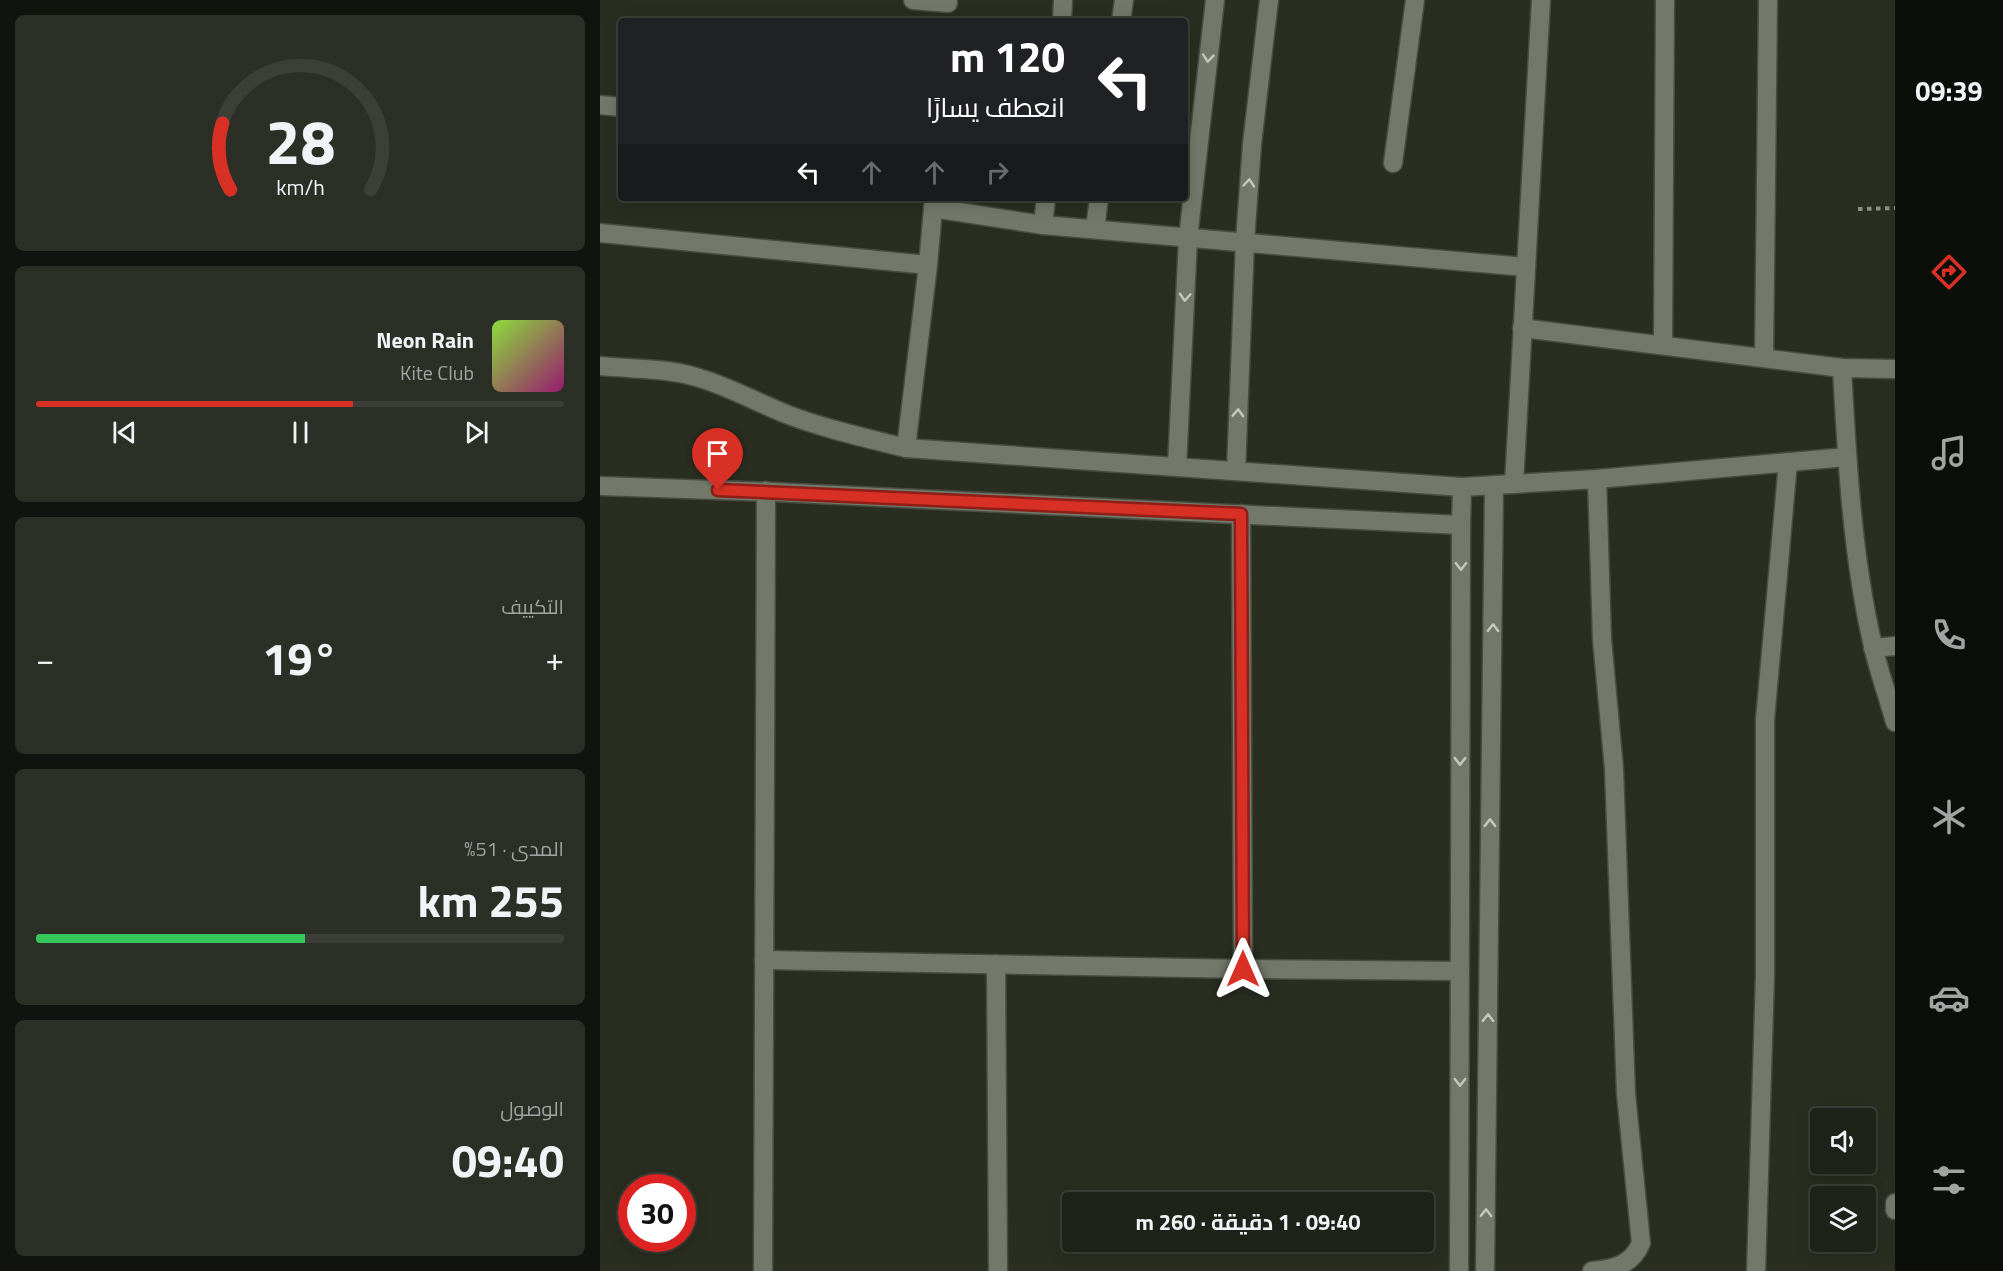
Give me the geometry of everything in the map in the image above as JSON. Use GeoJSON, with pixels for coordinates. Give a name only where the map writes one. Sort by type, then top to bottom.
{"type":"FeatureCollection","features":[{"type":"Feature","properties":{"kind":"street"},"geometry":{"type":"LineString","coordinates":[[913,0],[948,8]]}},
{"type":"Feature","properties":{"kind":"street"},"geometry":{"type":"LineString","coordinates":[[1062,18],[1064,0]]}},
{"type":"Feature","properties":{"kind":"street"},"geometry":{"type":"LineString","coordinates":[[1122,18],[1124,0]]}},
{"type":"Feature","properties":{"kind":"street"},"geometry":{"type":"LineString","coordinates":[[1177,467],[1188,238],[1215,0]]}},
{"type":"Feature","properties":{"kind":"street"},"geometry":{"type":"LineString","coordinates":[[1236,471],[1245,241],[1252,144],[1269,0]]}},
{"type":"Feature","properties":{"kind":"street"},"geometry":{"type":"LineString","coordinates":[[1393,164],[1415,0]]}},
{"type":"Feature","properties":{"kind":"street"},"geometry":{"type":"LineString","coordinates":[[1514,484],[1540,0]]}},
{"type":"Feature","properties":{"kind":"street"},"geometry":{"type":"LineString","coordinates":[[1663,345],[1665,0]]}},
{"type":"Feature","properties":{"kind":"street"},"geometry":{"type":"LineString","coordinates":[[1764,358],[1768,0]]}},
{"type":"Feature","properties":{"kind":"street"},"geometry":{"type":"LineString","coordinates":[[600,105],[618,107]]}},
{"type":"Feature","properties":{"kind":"street"},"geometry":{"type":"LineString","coordinates":[[1043,225],[1046,201]]}},
{"type":"Feature","properties":{"kind":"street"},"geometry":{"type":"LineString","coordinates":[[1095,229],[1098,201]]}},
{"type":"Feature","properties":{"kind":"street"},"geometry":{"type":"LineString","coordinates":[[906,448],[928,265],[933,203],[1043,225],[1526,267]]}},
{"type":"Feature","properties":{"kind":"street"},"geometry":{"type":"LineString","coordinates":[[600,232],[928,265]]}},
{"type":"Feature","properties":{"kind":"street"},"geometry":{"type":"LineString","coordinates":[[1522,328],[1842,368],[1895,369]]}},
{"type":"Feature","properties":{"kind":"street"},"geometry":{"type":"LineString","coordinates":[[600,366],[669,372],[695,377],[825,427],[906,448],[1462,487],[1597,479],[1847,457]]}},
{"type":"Feature","properties":{"kind":"street"},"geometry":{"type":"LineString","coordinates":[[1842,368],[1847,457],[1862,587],[1873,648],[1895,722]]}},
{"type":"Feature","properties":{"kind":"street"},"geometry":{"type":"LineString","coordinates":[[1756,1271],[1765,975],[1765,720],[1788,462]]}},
{"type":"Feature","properties":{"kind":"street"},"geometry":{"type":"LineString","coordinates":[[1593,1271],[1621,1267],[1637,1252],[1641,1243],[1626,1094],[1614,769],[1602,639],[1597,479]]}},
{"type":"Feature","properties":{"kind":"street"},"geometry":{"type":"LineString","coordinates":[[1485,1271],[1494,485]]}},
{"type":"Feature","properties":{"kind":"street"},"geometry":{"type":"LineString","coordinates":[[600,486],[766,491],[1461,525]]}},
{"type":"Feature","properties":{"kind":"street"},"geometry":{"type":"LineString","coordinates":[[1459,1271],[1462,487]]}},
{"type":"Feature","properties":{"kind":"street"},"geometry":{"type":"LineString","coordinates":[[763,1271],[766,491]]}},
{"type":"Feature","properties":{"kind":"street"},"geometry":{"type":"LineString","coordinates":[[1241,514],[1243,969]]}},
{"type":"Feature","properties":{"kind":"street"},"geometry":{"type":"LineString","coordinates":[[1873,648],[1895,646]]}},
{"type":"Feature","properties":{"kind":"street"},"geometry":{"type":"LineString","coordinates":[[764,960],[1460,971]]}},
{"type":"Feature","properties":{"kind":"street"},"geometry":{"type":"LineString","coordinates":[[996,964],[998,1271]]}},
{"type":"Feature","properties":{"kind":"street"},"geometry":{"type":"LineString","coordinates":[[1895,1203],[1895,1210]]}},
{"type":"Feature","properties":{"kind":"path"},"geometry":{"type":"LineString","coordinates":[[1858,209],[1895,208]]}},
{"type":"Feature","properties":{"kind":"route"},"geometry":{"type":"LineString","coordinates":[[718,490],[1241,514],[1243,969]]}}]}
